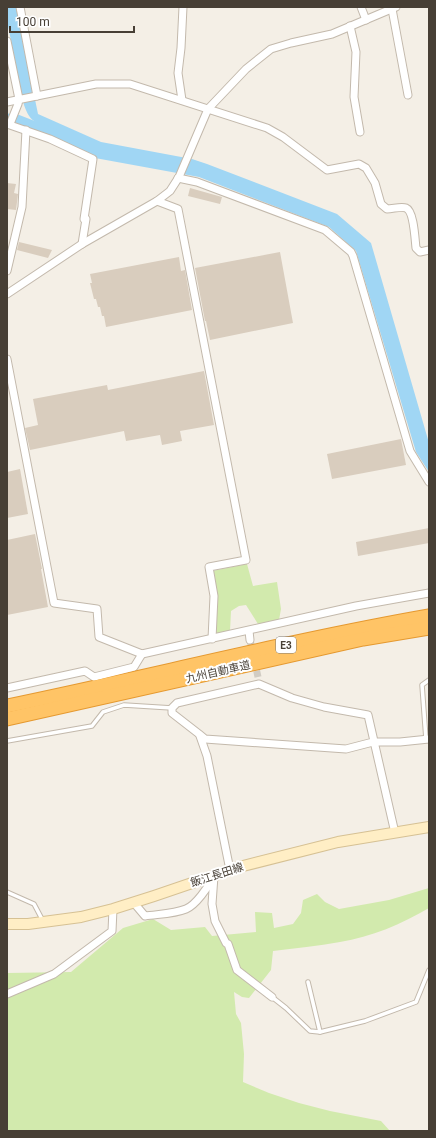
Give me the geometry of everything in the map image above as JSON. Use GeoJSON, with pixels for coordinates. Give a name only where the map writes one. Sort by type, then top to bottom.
{"type":"FeatureCollection","features":[{"type":"Feature","properties":{"kind":"highway","name":"九州自動車道"},"geometry":{"type":"LineString","coordinates":[[145,682],[362,628],[429,616]]}},
{"type":"Feature","properties":{"kind":"highway","name":"九州自動車道"},"geometry":{"type":"LineString","coordinates":[[7,719],[86,695],[145,682],[362,639],[429,628]]}},
{"type":"Feature","properties":{"kind":"highway","name":"九州自動車道"},"geometry":{"type":"LineString","coordinates":[[7,706],[86,695]]}},
{"type":"Feature","properties":{"kind":"main road","name":"飯江長田線"},"geometry":{"type":"LineString","coordinates":[[7,924],[28,924],[80,917],[134,903],[230,870],[338,842],[429,828]]}},
{"type":"Feature","properties":{"kind":"street"},"geometry":{"type":"LineString","coordinates":[[20,7],[37,96]]}},
{"type":"Feature","properties":{"kind":"street"},"geometry":{"type":"LineString","coordinates":[[182,100],[178,73],[183,7]]}},
{"type":"Feature","properties":{"kind":"street"},"geometry":{"type":"LineString","coordinates":[[361,7],[366,20]]}},
{"type":"Feature","properties":{"kind":"street"},"geometry":{"type":"LineString","coordinates":[[7,294],[82,244],[157,201],[170,191],[178,177],[208,109],[246,69],[271,49],[291,42],[332,34],[394,8],[408,95]]}},
{"type":"Feature","properties":{"kind":"street"},"geometry":{"type":"LineString","coordinates":[[350,26],[356,52],[354,96],[360,132]]}},
{"type":"Feature","properties":{"kind":"street"},"geometry":{"type":"LineString","coordinates":[[7,41],[18,99],[15,112],[8,124],[26,130],[92,159],[82,244]]}},
{"type":"Feature","properties":{"kind":"street"},"geometry":{"type":"LineString","coordinates":[[7,102],[96,84],[130,84],[267,128],[283,137],[327,170],[359,164],[366,168],[375,182],[381,204],[387,209],[404,208],[409,210],[412,216],[416,248],[420,252],[429,250]]}},
{"type":"Feature","properties":{"kind":"street"},"geometry":{"type":"LineString","coordinates":[[7,271],[22,207],[26,130]]}},
{"type":"Feature","properties":{"kind":"street"},"geometry":{"type":"LineString","coordinates":[[178,177],[197,182],[325,230],[351,252],[410,451],[429,482]]}},
{"type":"Feature","properties":{"kind":"street"},"geometry":{"type":"LineString","coordinates":[[157,201],[178,209],[246,560],[209,567],[214,596],[212,639]]}},
{"type":"Feature","properties":{"kind":"street"},"geometry":{"type":"LineString","coordinates":[[7,359],[54,603],[97,609],[99,637],[142,654],[356,606],[429,593]]}},
{"type":"Feature","properties":{"kind":"street"},"geometry":{"type":"LineString","coordinates":[[249,630],[250,640]]}},
{"type":"Feature","properties":{"kind":"street"},"geometry":{"type":"LineString","coordinates":[[7,688],[85,671],[94,677],[134,667],[142,654]]}},
{"type":"Feature","properties":{"kind":"street"},"geometry":{"type":"LineString","coordinates":[[395,833],[373,742],[368,715],[324,707],[292,698],[258,680],[177,704],[172,708],[172,713],[200,734],[205,740],[346,749],[373,742],[400,742],[428,739]]}},
{"type":"Feature","properties":{"kind":"street"},"geometry":{"type":"LineString","coordinates":[[200,734],[207,756],[230,870]]}},
{"type":"Feature","properties":{"kind":"street"},"geometry":{"type":"LineString","coordinates":[[134,903],[145,916],[188,909],[207,889],[214,876]]}},
{"type":"Feature","properties":{"kind":"street"},"geometry":{"type":"LineString","coordinates":[[214,876],[212,904],[215,921],[226,943],[228,944],[237,970],[272,997]]}},
{"type":"Feature","properties":{"kind":"street"},"geometry":{"type":"LineString","coordinates":[[7,994],[54,974],[112,931],[113,909]]}},
{"type":"Feature","properties":{"kind":"lane"},"geometry":{"type":"LineString","coordinates":[[428,739],[422,685],[429,680]]}},
{"type":"Feature","properties":{"kind":"lane"},"geometry":{"type":"LineString","coordinates":[[7,741],[92,726],[104,712],[124,705],[172,708]]}},
{"type":"Feature","properties":{"kind":"lane"},"geometry":{"type":"LineString","coordinates":[[7,892],[34,904],[44,922]]}},
{"type":"Feature","properties":{"kind":"lane"},"geometry":{"type":"LineString","coordinates":[[272,997],[310,1031],[320,1032],[365,1021],[416,1002],[429,970]]}},
{"type":"Feature","properties":{"kind":"lane"},"geometry":{"type":"LineString","coordinates":[[308,982],[320,1032]]}},
{"type":"Feature","properties":{"kind":"green space"},"geometry":{"type":"Polygon","coordinates":[[[247,564],[253,586],[277,582],[281,609],[279,620],[258,624],[246,605],[239,606],[231,611],[230,631],[216,635],[214,632],[212,571],[247,564]]]}},
{"type":"Feature","properties":{"kind":"green space"},"geometry":{"type":"Polygon","coordinates":[[[429,888],[429,908],[419,914],[386,929],[352,940],[273,951],[271,970],[249,998],[242,997],[234,992],[236,1014],[241,1023],[244,1054],[243,1082],[299,1103],[381,1121],[390,1131],[7,1131],[7,973],[71,972],[123,928],[153,919],[171,930],[205,927],[212,936],[256,932],[255,912],[272,913],[274,928],[293,924],[301,913],[303,900],[317,894],[325,902],[339,909],[389,900],[429,888]]]}},
{"type":"Feature","properties":{"kind":"water"},"geometry":{"type":"Polygon","coordinates":[[[7,7],[16,7],[38,114],[101,142],[192,159],[337,214],[371,243],[429,443],[429,472],[416,452],[356,251],[329,227],[199,177],[95,158],[42,133],[43,126],[31,118],[24,105],[7,21],[7,7]]]}},
{"type":"Feature","properties":{"kind":"building"},"geometry":{"type":"Polygon","coordinates":[[[7,183],[16,184],[14,193],[18,194],[16,210],[7,209],[7,183]]]}},
{"type":"Feature","properties":{"kind":"building"},"geometry":{"type":"Polygon","coordinates":[[[190,188],[222,197],[220,204],[188,196],[190,188]]]}},
{"type":"Feature","properties":{"kind":"building"},"geometry":{"type":"Polygon","coordinates":[[[19,242],[52,250],[48,258],[17,250],[19,242]]]}},
{"type":"Feature","properties":{"kind":"building"},"geometry":{"type":"Polygon","coordinates":[[[280,252],[293,323],[210,340],[195,268],[280,252]]]}},
{"type":"Feature","properties":{"kind":"building"},"geometry":{"type":"Polygon","coordinates":[[[179,257],[181,271],[185,270],[192,310],[106,327],[104,316],[102,316],[96,299],[94,299],[90,283],[92,283],[90,274],[179,257]]]}},
{"type":"Feature","properties":{"kind":"building"},"geometry":{"type":"Polygon","coordinates":[[[204,371],[214,425],[180,431],[182,441],[162,445],[160,435],[126,441],[124,431],[30,450],[25,428],[38,425],[33,399],[107,385],[108,390],[204,371]]]}},
{"type":"Feature","properties":{"kind":"building"},"geometry":{"type":"Polygon","coordinates":[[[401,439],[406,465],[332,479],[327,454],[401,439]]]}},
{"type":"Feature","properties":{"kind":"building"},"geometry":{"type":"Polygon","coordinates":[[[20,469],[28,514],[7,518],[7,472],[20,469]]]}},
{"type":"Feature","properties":{"kind":"building"},"geometry":{"type":"Polygon","coordinates":[[[429,528],[429,543],[358,556],[356,542],[429,528]]]}},
{"type":"Feature","properties":{"kind":"building"},"geometry":{"type":"Polygon","coordinates":[[[35,534],[48,607],[7,615],[7,540],[35,534]]]}},
{"type":"Feature","properties":{"kind":"waterway"},"geometry":{"type":"LineString","coordinates":[[7,118],[17,119],[53,133]]}},
{"type":"Feature","properties":{"kind":"tunnel"},"geometry":{"type":"LineString","coordinates":[[250,640],[258,677]]}}]}
